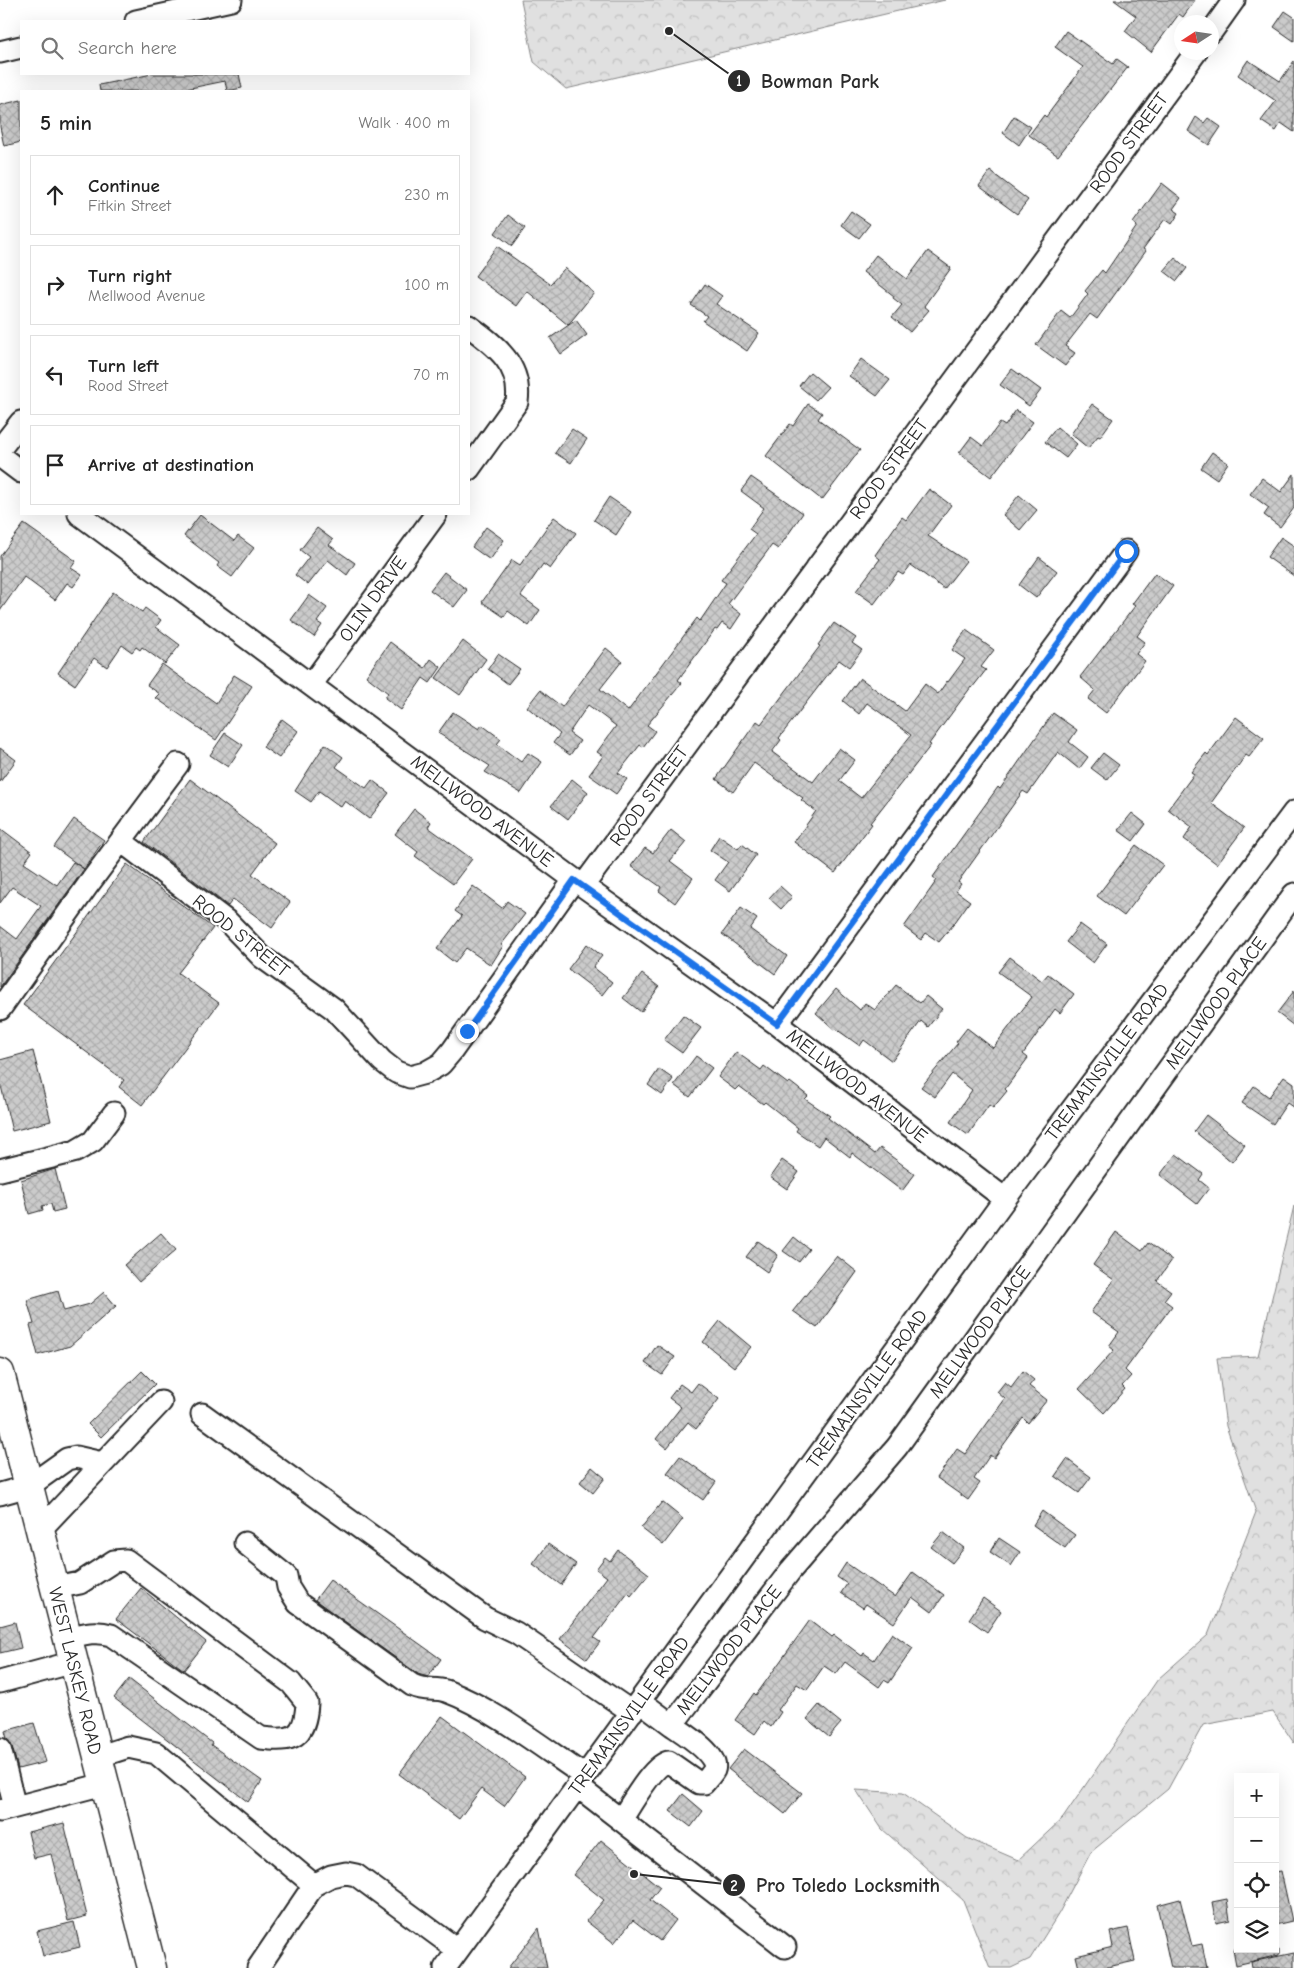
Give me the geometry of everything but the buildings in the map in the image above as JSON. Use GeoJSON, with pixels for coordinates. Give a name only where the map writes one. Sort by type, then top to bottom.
{"type":"FeatureCollection","features":[{"type":"Feature","properties":{"kind":"main road","name":"WEST LASKEY ROAD"},"geometry":{"type":"LineString","coordinates":[[0,1374],[152,1968]]}},
{"type":"Feature","properties":{"kind":"street"},"geometry":{"type":"LineString","coordinates":[[141,20],[231,0]]}},
{"type":"Feature","properties":{"kind":"street"},"geometry":{"type":"LineString","coordinates":[[1219,21],[1234,0]]}},
{"type":"Feature","properties":{"kind":"street"},"geometry":{"type":"LineString","coordinates":[[0,52],[20,47]]}},
{"type":"Feature","properties":{"kind":"street","name":"ROOD STREET"},"geometry":{"type":"LineString","coordinates":[[121,841],[228,922],[262,957],[334,1009],[382,1061],[396,1072],[410,1077],[426,1073],[441,1064],[578,883],[1190,60]]}},
{"type":"Feature","properties":{"kind":"street"},"geometry":{"type":"LineString","coordinates":[[470,327],[512,366],[519,389],[517,402],[470,468]]}},
{"type":"Feature","properties":{"kind":"street"},"geometry":{"type":"LineString","coordinates":[[0,449],[20,423]]}},
{"type":"Feature","properties":{"kind":"street"},"geometry":{"type":"LineString","coordinates":[[0,456],[20,471]]}},
{"type":"Feature","properties":{"kind":"street","name":"MELLWOOD AVENUE"},"geometry":{"type":"LineString","coordinates":[[79,515],[578,883],[777,1024],[1005,1199]]}},
{"type":"Feature","properties":{"kind":"street","name":"OLIN DRIVE"},"geometry":{"type":"LineString","coordinates":[[311,685],[435,515]]}},
{"type":"Feature","properties":{"kind":"street"},"geometry":{"type":"LineString","coordinates":[[777,1024],[1126,551]]}},
{"type":"Feature","properties":{"kind":"street"},"geometry":{"type":"LineString","coordinates":[[0,1009],[178,764]]}},
{"type":"Feature","properties":{"kind":"street","name":"TREMAINSVILLE ROAD"},"geometry":{"type":"LineString","coordinates":[[445,1968],[1005,1199],[1294,812]]}},
{"type":"Feature","properties":{"kind":"street","name":"MELLWOOD PLACE"},"geometry":{"type":"LineString","coordinates":[[202,1414],[485,1618],[516,1633],[636,1707],[672,1725],[790,1570],[897,1447],[1294,894]]}},
{"type":"Feature","properties":{"kind":"street"},"geometry":{"type":"LineString","coordinates":[[0,1170],[76,1151],[94,1141],[114,1114]]}},
{"type":"Feature","properties":{"kind":"street"},"geometry":{"type":"LineString","coordinates":[[40,1530],[160,1402]]}},
{"type":"Feature","properties":{"kind":"street"},"geometry":{"type":"LineString","coordinates":[[0,1494],[29,1486],[67,1459],[76,1457],[102,1463]]}},
{"type":"Feature","properties":{"kind":"street"},"geometry":{"type":"LineString","coordinates":[[244,1543],[286,1576],[288,1587],[298,1603],[412,1685],[423,1691],[444,1691],[481,1709],[581,1781],[621,1820],[785,1947]]}},
{"type":"Feature","properties":{"kind":"street"},"geometry":{"type":"LineString","coordinates":[[0,1682],[70,1650],[95,1632],[111,1635],[261,1738],[284,1741],[297,1735],[306,1721],[307,1703],[291,1683],[126,1560],[114,1561],[80,1583],[55,1588]]}},
{"type":"Feature","properties":{"kind":"street"},"geometry":{"type":"LineString","coordinates":[[621,1820],[655,1770],[664,1762],[670,1762],[699,1783],[704,1783],[714,1770],[714,1762],[707,1751],[672,1725]]}},
{"type":"Feature","properties":{"kind":"street"},"geometry":{"type":"LineString","coordinates":[[97,1757],[128,1746],[156,1753],[314,1885]]}},
{"type":"Feature","properties":{"kind":"street"},"geometry":{"type":"LineString","coordinates":[[0,1749],[7,1809],[104,1784]]}},
{"type":"Feature","properties":{"kind":"street"},"geometry":{"type":"LineString","coordinates":[[258,1968],[314,1885],[331,1876],[346,1873],[356,1875],[458,1950]]}},
{"type":"Feature","properties":{"kind":"green space"},"geometry":{"type":"Polygon","coordinates":[[[521,0],[945,0],[566,89],[534,62],[521,0]]]}},
{"type":"Feature","properties":{"kind":"green space"},"geometry":{"type":"Polygon","coordinates":[[[1294,1206],[1294,1743],[1273,1712],[1203,1725],[1168,1789],[1091,1852],[1059,1913],[1030,1959],[1011,1968],[990,1968],[963,1900],[882,1829],[856,1790],[903,1793],[967,1838],[1018,1860],[1063,1818],[1158,1679],[1208,1635],[1256,1512],[1226,1426],[1217,1358],[1258,1356],[1294,1206]]]}},
{"type":"Feature","properties":{"kind":"place","name":"Bowman Park"},"geometry":{"type":"Point","coordinates":[669,31]}},
{"type":"Feature","properties":{"kind":"place","name":"Pro Toledo Locksmith"},"geometry":{"type":"Point","coordinates":[634,1874]}},
{"type":"Feature","properties":{"kind":"route"},"geometry":{"type":"LineString","coordinates":[[467,1031],[574,880],[777,1024],[1126,551]]}}]}
